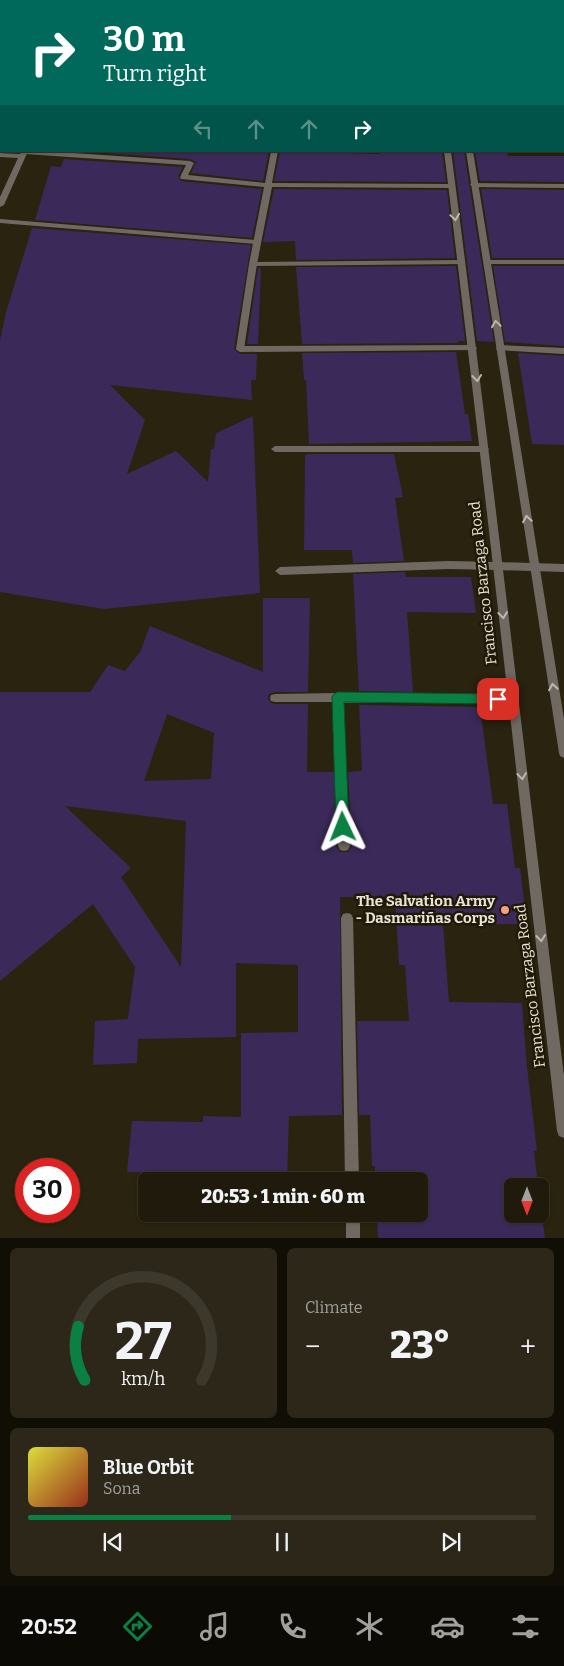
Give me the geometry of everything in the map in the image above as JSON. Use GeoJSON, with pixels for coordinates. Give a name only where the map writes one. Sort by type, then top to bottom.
{"type":"FeatureCollection","features":[{"type":"Feature","properties":{"kind":"street"},"geometry":{"type":"LineString","coordinates":[[275,152],[253,264],[240,349],[473,348]]}},
{"type":"Feature","properties":{"kind":"street","name":"Francisco Barzaga Road"},"geometry":{"type":"LineString","coordinates":[[447,152],[485,448],[497,566],[564,1131]]}},
{"type":"Feature","properties":{"kind":"street"},"geometry":{"type":"LineString","coordinates":[[469,152],[564,753]]}},
{"type":"Feature","properties":{"kind":"street"},"geometry":{"type":"LineString","coordinates":[[0,205],[24,153]]}},
{"type":"Feature","properties":{"kind":"street"},"geometry":{"type":"LineString","coordinates":[[0,155],[24,153],[190,163],[184,177],[268,185],[451,186]]}},
{"type":"Feature","properties":{"kind":"street"},"geometry":{"type":"LineString","coordinates":[[474,186],[564,186]]}},
{"type":"Feature","properties":{"kind":"street"},"geometry":{"type":"LineString","coordinates":[[0,221],[257,242]]}},
{"type":"Feature","properties":{"kind":"street"},"geometry":{"type":"LineString","coordinates":[[253,264],[462,262]]}},
{"type":"Feature","properties":{"kind":"street"},"geometry":{"type":"LineString","coordinates":[[487,262],[564,262]]}},
{"type":"Feature","properties":{"kind":"street"},"geometry":{"type":"LineString","coordinates":[[500,348],[564,351]]}},
{"type":"Feature","properties":{"kind":"street"},"geometry":{"type":"LineString","coordinates":[[275,448],[485,448]]}},
{"type":"Feature","properties":{"kind":"street"},"geometry":{"type":"LineString","coordinates":[[280,571],[449,565],[564,568]]}},
{"type":"Feature","properties":{"kind":"street"},"geometry":{"type":"LineString","coordinates":[[338,697],[344,846]]}},
{"type":"Feature","properties":{"kind":"street"},"geometry":{"type":"LineString","coordinates":[[276,698],[513,699]]}},
{"type":"Feature","properties":{"kind":"street"},"geometry":{"type":"LineString","coordinates":[[348,918],[352,1172]]}},
{"type":"Feature","properties":{"kind":"street"},"geometry":{"type":"LineString","coordinates":[[353,1222],[353,1238]]}},
{"type":"Feature","properties":{"kind":"building"},"geometry":{"type":"Polygon","coordinates":[[[90,152],[269,152],[263,181],[191,173],[196,162],[190,159],[90,152]]]}},
{"type":"Feature","properties":{"kind":"building"},"geometry":{"type":"Polygon","coordinates":[[[280,152],[379,154],[379,152],[442,152],[446,182],[274,181],[280,152]]]}},
{"type":"Feature","properties":{"kind":"building"},"geometry":{"type":"Polygon","coordinates":[[[453,152],[464,152],[494,342],[477,341],[453,152]]]}},
{"type":"Feature","properties":{"kind":"building"},"geometry":{"type":"Polygon","coordinates":[[[475,152],[507,152],[508,156],[564,156],[564,182],[480,181],[475,152]]]}},
{"type":"Feature","properties":{"kind":"building"},"geometry":{"type":"Polygon","coordinates":[[[64,159],[183,167],[178,176],[181,181],[262,189],[252,238],[35,220],[51,166],[61,167],[64,159]]]}},
{"type":"Feature","properties":{"kind":"building"},"geometry":{"type":"Polygon","coordinates":[[[274,189],[447,190],[455,258],[296,260],[295,241],[263,242],[274,189]]]}},
{"type":"Feature","properties":{"kind":"building"},"geometry":{"type":"Polygon","coordinates":[[[481,189],[564,190],[564,258],[492,258],[481,189]]]}},
{"type":"Feature","properties":{"kind":"building"},"geometry":{"type":"Polygon","coordinates":[[[32,228],[251,245],[234,349],[240,354],[257,354],[256,380],[251,380],[252,400],[110,385],[145,420],[127,474],[176,451],[208,482],[211,449],[214,449],[216,433],[253,416],[260,593],[104,609],[0,592],[0,340],[6,312],[32,228]]]}},
{"type":"Feature","properties":{"kind":"building"},"geometry":{"type":"Polygon","coordinates":[[[456,266],[465,341],[458,341],[459,343],[302,344],[296,267],[456,266]]]}},
{"type":"Feature","properties":{"kind":"building"},"geometry":{"type":"Polygon","coordinates":[[[493,266],[564,266],[564,346],[505,342],[493,266]]]}},
{"type":"Feature","properties":{"kind":"building"},"geometry":{"type":"Polygon","coordinates":[[[258,268],[261,268],[258,344],[247,344],[258,268]]]}},
{"type":"Feature","properties":{"kind":"building"},"geometry":{"type":"Polygon","coordinates":[[[456,352],[465,414],[468,414],[472,441],[309,444],[306,380],[304,380],[302,353],[456,352]]]}},
{"type":"Feature","properties":{"kind":"building"},"geometry":{"type":"Polygon","coordinates":[[[518,353],[564,356],[564,445],[532,444],[518,353]]]}},
{"type":"Feature","properties":{"kind":"building"},"geometry":{"type":"Polygon","coordinates":[[[394,454],[403,497],[395,498],[404,561],[353,563],[352,550],[304,550],[305,455],[394,454]]]}},
{"type":"Feature","properties":{"kind":"building"},"geometry":{"type":"Polygon","coordinates":[[[405,572],[406,577],[471,577],[476,613],[407,612],[413,692],[359,691],[353,574],[405,572]]]}},
{"type":"Feature","properties":{"kind":"building"},"geometry":{"type":"Polygon","coordinates":[[[263,598],[310,598],[308,692],[275,692],[269,694],[268,699],[271,703],[275,704],[308,704],[307,772],[334,772],[336,846],[340,852],[348,852],[352,846],[348,772],[362,771],[359,705],[480,707],[493,804],[507,804],[515,868],[520,868],[527,924],[443,924],[449,1002],[522,1003],[537,1151],[534,1151],[537,1178],[504,1178],[504,1223],[543,1223],[545,1238],[378,1238],[377,1222],[428,1222],[428,1172],[375,1172],[375,1166],[372,1166],[370,1115],[359,1115],[357,1021],[409,1021],[405,965],[399,965],[395,897],[340,897],[342,1115],[289,1116],[287,1172],[127,1172],[132,1121],[203,1122],[203,1116],[241,1117],[241,1033],[298,1032],[298,965],[236,963],[236,1037],[138,1039],[137,1063],[93,1065],[95,1021],[128,1019],[135,967],[93,904],[0,981],[0,692],[90,692],[108,665],[125,671],[140,652],[150,626],[263,672],[263,598]],[[167,714],[144,781],[211,779],[214,733],[167,714]],[[65,806],[131,868],[121,877],[181,967],[186,821],[65,806]]]}},
{"type":"Feature","properties":{"kind":"place","name":"The Salvation Army - Dasmariñas Corps"},"geometry":{"type":"Point","coordinates":[505,910]}},
{"type":"Feature","properties":{"kind":"route"},"geometry":{"type":"LineString","coordinates":[[343,827],[338,697],[498,699]]}}]}
